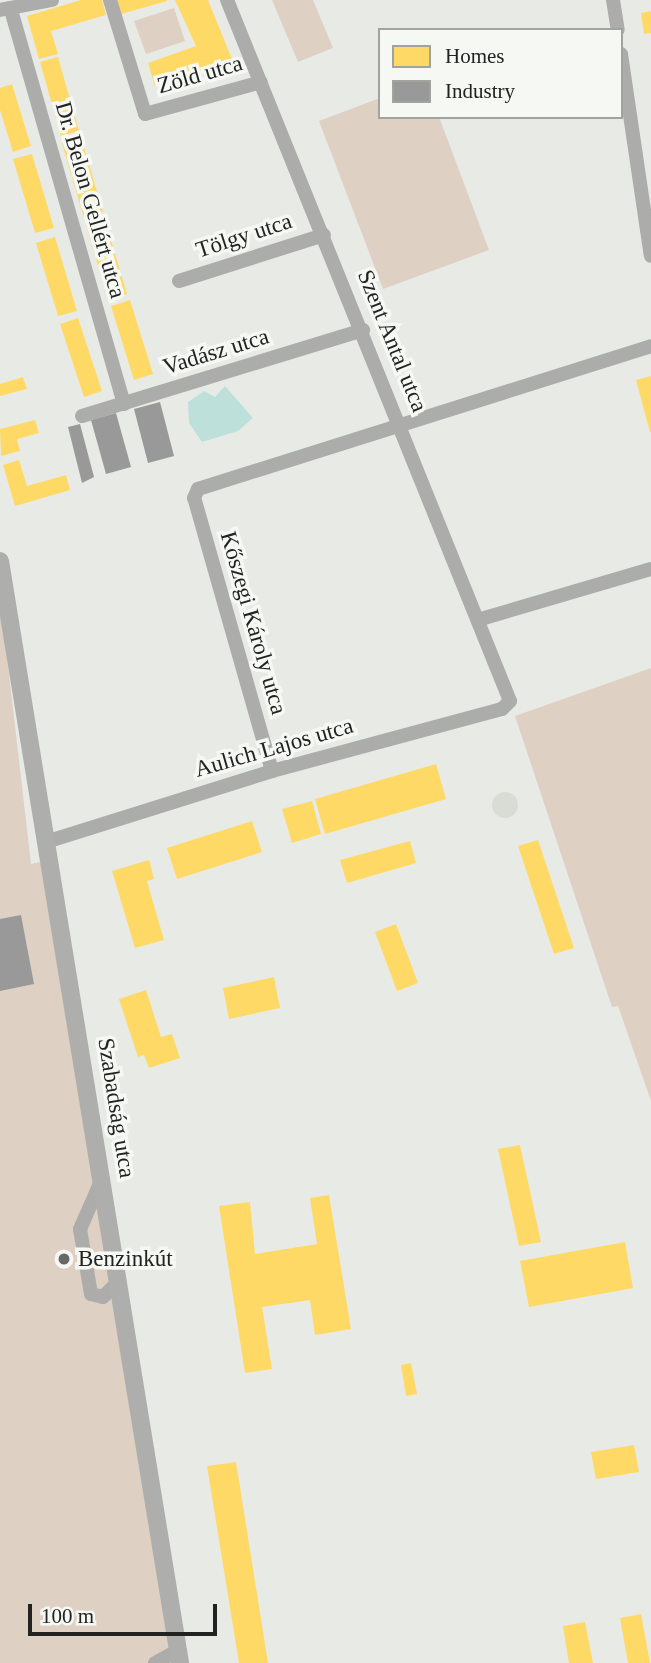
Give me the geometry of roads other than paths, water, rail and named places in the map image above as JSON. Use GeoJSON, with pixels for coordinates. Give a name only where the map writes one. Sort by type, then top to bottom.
{"type":"FeatureCollection","features":[{"type":"Feature","properties":{"kind":"main road","name":"Szabadság utca"},"geometry":{"type":"LineString","coordinates":[[0,561],[49,841],[179,1657]]}},
{"type":"Feature","properties":{"kind":"street"},"geometry":{"type":"LineString","coordinates":[[6,10],[52,0]]}},
{"type":"Feature","properties":{"kind":"street","name":"Zöld utca"},"geometry":{"type":"LineString","coordinates":[[110,0],[145,114],[261,82]]}},
{"type":"Feature","properties":{"kind":"street","name":"Szent Antal utca"},"geometry":{"type":"LineString","coordinates":[[227,0],[481,619],[510,701]]}},
{"type":"Feature","properties":{"kind":"street"},"geometry":{"type":"LineString","coordinates":[[613,0],[618,28]]}},
{"type":"Feature","properties":{"kind":"street","name":"Dr. Belon Gellért utca"},"geometry":{"type":"LineString","coordinates":[[6,10],[124,404]]}},
{"type":"Feature","properties":{"kind":"street"},"geometry":{"type":"LineString","coordinates":[[623,67],[651,256]]}},
{"type":"Feature","properties":{"kind":"street","name":"Tölgy utca"},"geometry":{"type":"LineString","coordinates":[[179,281],[324,235]]}},
{"type":"Feature","properties":{"kind":"street","name":"Vadász utca"},"geometry":{"type":"LineString","coordinates":[[82,416],[363,330]]}},
{"type":"Feature","properties":{"kind":"street"},"geometry":{"type":"LineString","coordinates":[[400,422],[651,346]]}},
{"type":"Feature","properties":{"kind":"street","name":"Kőszegi Károly utca"},"geometry":{"type":"LineString","coordinates":[[272,771],[194,498],[198,489],[400,422]]}},
{"type":"Feature","properties":{"kind":"street"},"geometry":{"type":"LineString","coordinates":[[481,619],[651,569]]}},
{"type":"Feature","properties":{"kind":"street","name":"Aulich Lajos utca"},"geometry":{"type":"LineString","coordinates":[[49,841],[272,771],[502,709],[510,701]]}},
{"type":"Feature","properties":{"kind":"street"},"geometry":{"type":"LineString","coordinates":[[102,1178],[80,1229],[91,1294],[103,1297],[119,1281]]}},
{"type":"Feature","properties":{"kind":"street"},"geometry":{"type":"LineString","coordinates":[[155,1663],[179,1657]]}},
{"type":"Feature","properties":{"kind":"water"},"geometry":{"type":"Polygon","coordinates":[[[225,386],[253,418],[238,431],[202,442],[189,423],[188,402],[204,391],[215,397],[225,386]]]}},
{"type":"Feature","properties":{"kind":"place","name":"Benzinkút"},"geometry":{"type":"Point","coordinates":[64,1259]}}]}
